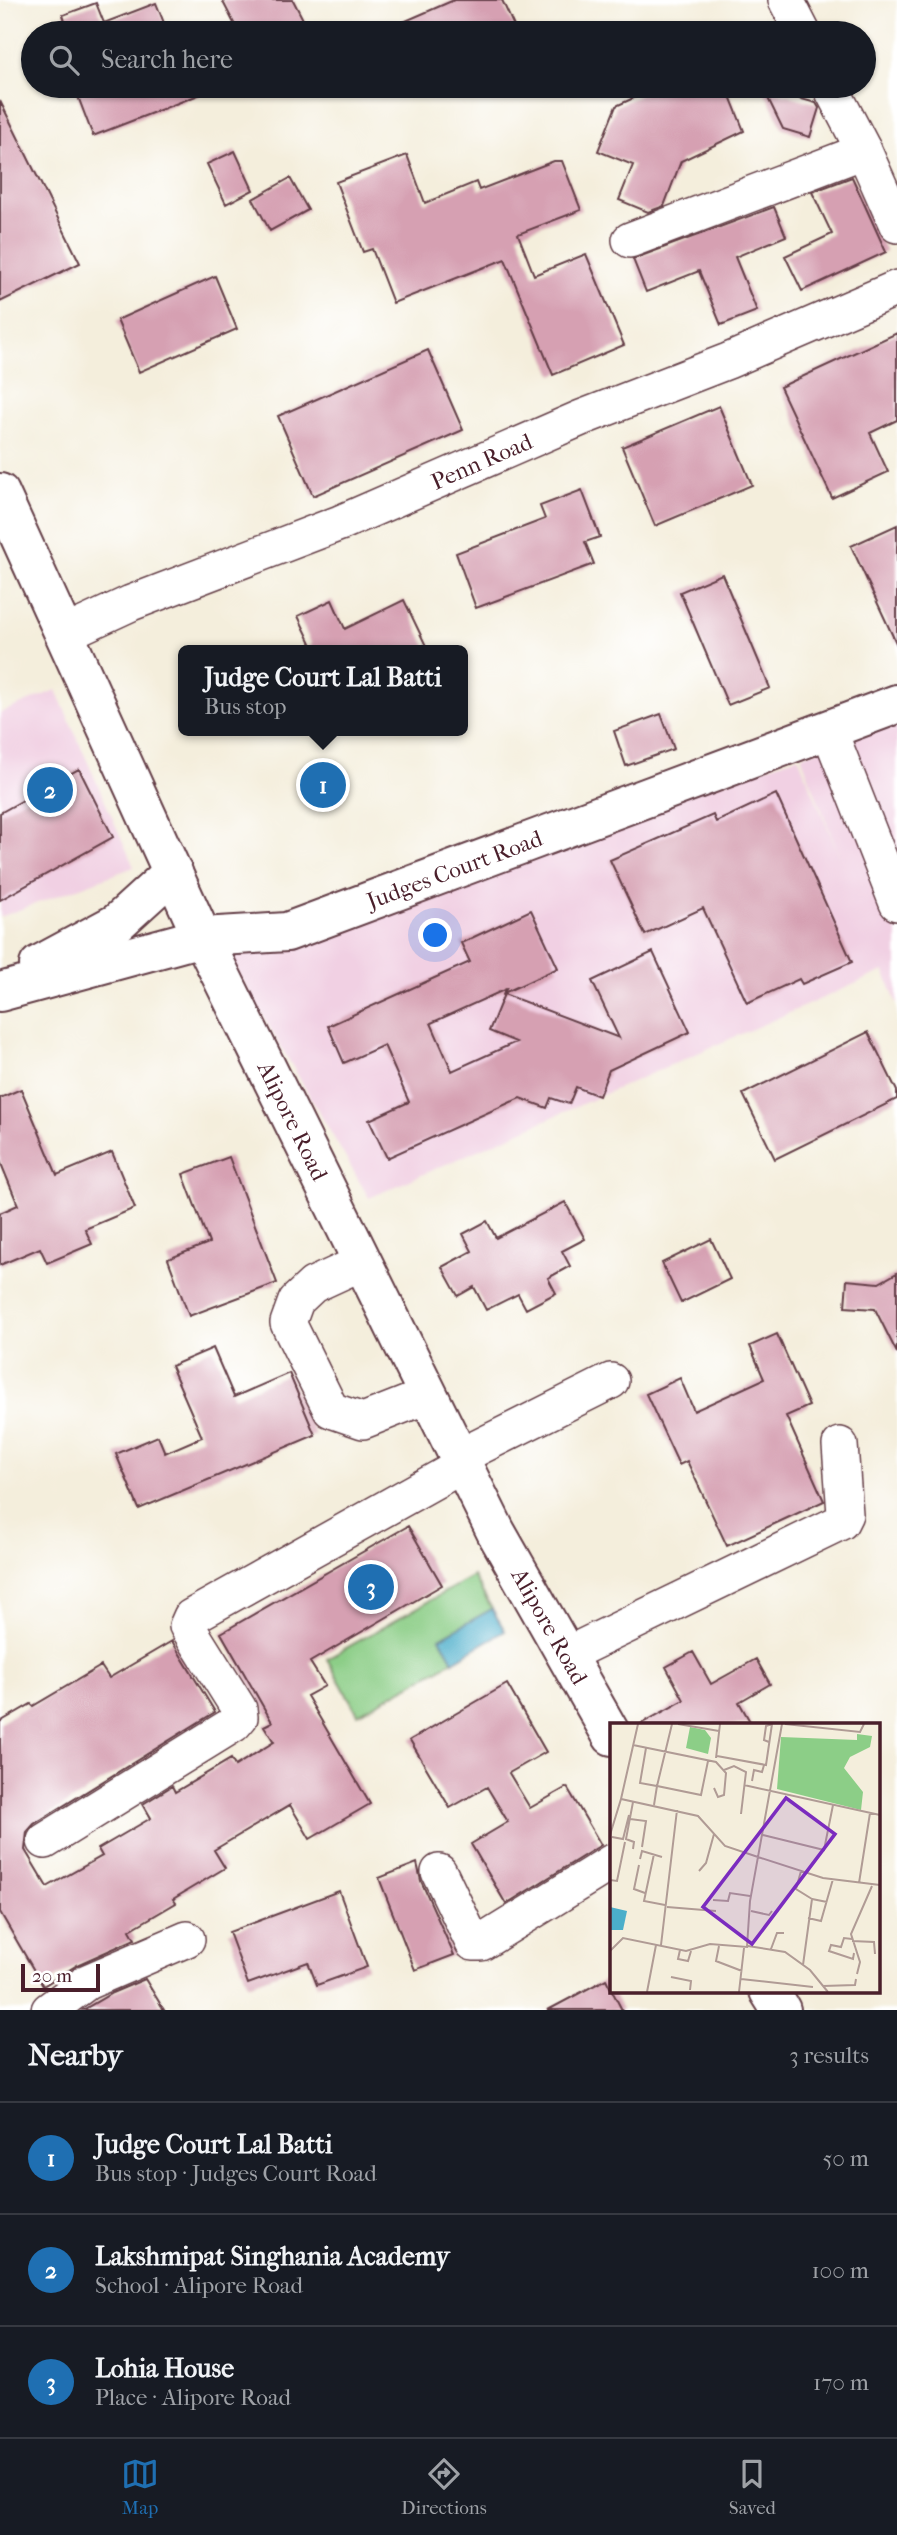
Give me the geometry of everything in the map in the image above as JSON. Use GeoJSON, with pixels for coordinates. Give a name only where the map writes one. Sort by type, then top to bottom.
{"type":"FeatureCollection","features":[{"type":"Feature","properties":{"kind":"main road","name":"Alipore Road"},"geometry":{"type":"LineString","coordinates":[[0,493],[202,937],[496,1532],[610,1732]]}},
{"type":"Feature","properties":{"kind":"main road","name":"Judges Court Road"},"geometry":{"type":"LineString","coordinates":[[0,992],[202,937],[287,932],[897,704]]}},
{"type":"Feature","properties":{"kind":"main road"},"geometry":{"type":"LineString","coordinates":[[0,986],[117,923],[173,872]]}},
{"type":"Feature","properties":{"kind":"main road"},"geometry":{"type":"LineString","coordinates":[[770,1993],[781,2010]]}},
{"type":"Feature","properties":{"kind":"street"},"geometry":{"type":"LineString","coordinates":[[786,0],[797,21]]}},
{"type":"Feature","properties":{"kind":"street"},"geometry":{"type":"LineString","coordinates":[[836,98],[864,151],[897,225]]}},
{"type":"Feature","properties":{"kind":"street"},"geometry":{"type":"LineString","coordinates":[[629,240],[864,151]]}},
{"type":"Feature","properties":{"kind":"street","name":"Penn Road"},"geometry":{"type":"LineString","coordinates":[[64,634],[131,603],[340,523],[582,418],[728,361],[897,288]]}},
{"type":"Feature","properties":{"kind":"street"},"geometry":{"type":"LineString","coordinates":[[829,730],[897,903]]}},
{"type":"Feature","properties":{"kind":"street"},"geometry":{"type":"LineString","coordinates":[[363,1262],[313,1285],[296,1301],[288,1323],[331,1410],[363,1421],[429,1395]]}},
{"type":"Feature","properties":{"kind":"street"},"geometry":{"type":"LineString","coordinates":[[45,1842],[234,1724],[240,1717],[239,1709],[187,1626],[191,1617],[464,1467],[611,1381]]}},
{"type":"Feature","properties":{"kind":"street"},"geometry":{"type":"LineString","coordinates":[[566,1655],[841,1522],[845,1514],[840,1445]]}},
{"type":"Feature","properties":{"kind":"street"},"geometry":{"type":"LineString","coordinates":[[327,1559],[464,1467]]}},
{"type":"Feature","properties":{"kind":"street"},"geometry":{"type":"LineString","coordinates":[[439,1872],[473,1943],[481,1943],[610,1863]]}},
{"type":"Feature","properties":{"kind":"street"},"geometry":{"type":"LineString","coordinates":[[48,2010],[87,1982],[187,1939]]}},
{"type":"Feature","properties":{"kind":"shaded area"},"geometry":{"type":"Polygon","coordinates":[[[56,690],[134,867],[0,917],[0,713],[56,690]]]}},
{"type":"Feature","properties":{"kind":"shaded area"},"geometry":{"type":"Polygon","coordinates":[[[897,723],[897,1004],[884,971],[369,1198],[227,954],[798,756],[843,865],[801,756],[897,723]]]}},
{"type":"Feature","properties":{"kind":"green space"},"geometry":{"type":"Polygon","coordinates":[[[473,1576],[492,1609],[440,1638],[453,1661],[358,1714],[327,1659],[473,1576]]]}},
{"type":"Feature","properties":{"kind":"water"},"geometry":{"type":"Polygon","coordinates":[[[492,1609],[505,1631],[453,1661],[440,1638],[492,1609]]]}},
{"type":"Feature","properties":{"kind":"building"},"geometry":{"type":"Polygon","coordinates":[[[222,0],[293,0],[304,21],[233,21],[222,0]]]}},
{"type":"Feature","properties":{"kind":"building"},"geometry":{"type":"Polygon","coordinates":[[[454,0],[502,0],[512,21],[406,21],[454,0]]]}},
{"type":"Feature","properties":{"kind":"building"},"geometry":{"type":"Polygon","coordinates":[[[96,3],[103,21],[65,21],[63,15],[96,3]]]}},
{"type":"Feature","properties":{"kind":"building"},"geometry":{"type":"Polygon","coordinates":[[[156,3],[163,21],[109,21],[156,3]]]}},
{"type":"Feature","properties":{"kind":"building"},"geometry":{"type":"Polygon","coordinates":[[[79,98],[191,98],[93,136],[79,98]]]}},
{"type":"Feature","properties":{"kind":"building"},"geometry":{"type":"Polygon","coordinates":[[[634,98],[731,98],[744,131],[681,161],[664,206],[648,212],[619,200],[633,165],[598,151],[616,106],[634,98]]]}},
{"type":"Feature","properties":{"kind":"building"},"geometry":{"type":"Polygon","coordinates":[[[768,98],[798,98],[816,103],[819,108],[810,137],[783,129],[768,98]]]}},
{"type":"Feature","properties":{"kind":"building"},"geometry":{"type":"Polygon","coordinates":[[[0,101],[80,263],[0,302],[0,101]]]}},
{"type":"Feature","properties":{"kind":"building"},"geometry":{"type":"Polygon","coordinates":[[[235,151],[253,190],[226,204],[207,164],[235,151]]]}},
{"type":"Feature","properties":{"kind":"building"},"geometry":{"type":"Polygon","coordinates":[[[407,155],[425,203],[476,182],[479,190],[554,161],[562,161],[581,210],[518,234],[534,275],[586,254],[624,345],[553,375],[505,259],[393,303],[372,249],[363,252],[336,182],[407,155]]]}},
{"type":"Feature","properties":{"kind":"building"},"geometry":{"type":"Polygon","coordinates":[[[852,177],[886,252],[802,291],[785,256],[832,234],[812,192],[852,177]]]}},
{"type":"Feature","properties":{"kind":"building"},"geometry":{"type":"Polygon","coordinates":[[[290,178],[308,210],[270,231],[253,199],[290,178]]]}},
{"type":"Feature","properties":{"kind":"building"},"geometry":{"type":"Polygon","coordinates":[[[774,207],[786,236],[735,257],[757,311],[721,325],[699,271],[646,292],[633,259],[774,207]]]}},
{"type":"Feature","properties":{"kind":"building"},"geometry":{"type":"Polygon","coordinates":[[[215,276],[237,329],[139,372],[117,320],[215,276]]]}},
{"type":"Feature","properties":{"kind":"building"},"geometry":{"type":"Polygon","coordinates":[[[897,333],[897,420],[870,433],[888,472],[832,498],[780,387],[897,333]]]}},
{"type":"Feature","properties":{"kind":"building"},"geometry":{"type":"Polygon","coordinates":[[[428,350],[463,430],[313,496],[278,416],[428,350]]]}},
{"type":"Feature","properties":{"kind":"building"},"geometry":{"type":"Polygon","coordinates":[[[719,406],[752,485],[655,526],[622,447],[719,406]]]}},
{"type":"Feature","properties":{"kind":"building"},"geometry":{"type":"Polygon","coordinates":[[[582,490],[600,537],[585,542],[594,564],[476,608],[456,553],[545,519],[540,506],[582,490]]]}},
{"type":"Feature","properties":{"kind":"building"},"geometry":{"type":"Polygon","coordinates":[[[897,525],[897,645],[851,546],[897,525]]]}},
{"type":"Feature","properties":{"kind":"building"},"geometry":{"type":"Polygon","coordinates":[[[722,574],[770,688],[728,705],[680,592],[722,574]]]}},
{"type":"Feature","properties":{"kind":"building"},"geometry":{"type":"Polygon","coordinates":[[[332,600],[345,629],[404,600],[426,645],[312,645],[298,616],[332,600]]]}},
{"type":"Feature","properties":{"kind":"building"},"geometry":{"type":"Polygon","coordinates":[[[661,714],[674,749],[626,766],[614,731],[661,714]]]}},
{"type":"Feature","properties":{"kind":"building"},"geometry":{"type":"Polygon","coordinates":[[[79,769],[113,837],[0,900],[0,813],[79,769]]]}},
{"type":"Feature","properties":{"kind":"building"},"geometry":{"type":"Polygon","coordinates":[[[776,794],[852,962],[802,984],[799,979],[747,1003],[703,908],[645,935],[610,860],[713,815],[716,822],[776,794]]]}},
{"type":"Feature","properties":{"kind":"building"},"geometry":{"type":"Polygon","coordinates":[[[531,910],[558,968],[431,1023],[452,1071],[516,1042],[489,1031],[504,994],[619,1038],[592,981],[653,952],[690,1032],[609,1070],[599,1096],[576,1087],[569,1104],[551,1098],[547,1108],[520,1098],[387,1158],[369,1120],[409,1102],[384,1045],[344,1063],[328,1026],[470,962],[461,943],[531,910]]]}},
{"type":"Feature","properties":{"kind":"building"},"geometry":{"type":"Polygon","coordinates":[[[868,1032],[897,1091],[897,1099],[775,1159],[743,1094],[868,1032]]]}},
{"type":"Feature","properties":{"kind":"building"},"geometry":{"type":"Polygon","coordinates":[[[21,1089],[57,1175],[112,1152],[135,1208],[85,1229],[92,1244],[47,1263],[40,1248],[0,1265],[0,1213],[18,1205],[0,1161],[0,1098],[21,1089]]]}},
{"type":"Feature","properties":{"kind":"building"},"geometry":{"type":"Polygon","coordinates":[[[229,1157],[277,1283],[189,1316],[168,1259],[209,1243],[183,1174],[229,1157]]]}},
{"type":"Feature","properties":{"kind":"building"},"geometry":{"type":"Polygon","coordinates":[[[565,1202],[585,1239],[562,1251],[570,1266],[548,1278],[556,1293],[526,1309],[518,1294],[486,1310],[474,1287],[458,1296],[442,1267],[472,1251],[463,1234],[487,1221],[496,1238],[565,1202]]]}},
{"type":"Feature","properties":{"kind":"building"},"geometry":{"type":"Polygon","coordinates":[[[711,1239],[730,1279],[681,1303],[662,1263],[711,1239]]]}},
{"type":"Feature","properties":{"kind":"building"},"geometry":{"type":"Polygon","coordinates":[[[897,1273],[897,1353],[875,1309],[845,1307],[847,1280],[879,1283],[897,1273]]]}},
{"type":"Feature","properties":{"kind":"building"},"geometry":{"type":"Polygon","coordinates":[[[777,1334],[809,1406],[786,1416],[824,1501],[727,1546],[687,1461],[679,1465],[646,1394],[680,1378],[694,1411],[764,1379],[750,1346],[777,1334]]]}},
{"type":"Feature","properties":{"kind":"building"},"geometry":{"type":"Polygon","coordinates":[[[213,1348],[234,1397],[289,1373],[315,1435],[139,1509],[116,1454],[158,1436],[165,1453],[202,1437],[171,1366],[213,1348]]]}},
{"type":"Feature","properties":{"kind":"building"},"geometry":{"type":"Polygon","coordinates":[[[408,1526],[442,1585],[310,1662],[325,1686],[307,1696],[370,1804],[310,1839],[290,1805],[214,1850],[225,1868],[173,1899],[176,1903],[130,1930],[135,1939],[79,1964],[43,1986],[0,1912],[0,1722],[101,1666],[109,1678],[172,1641],[215,1712],[34,1824],[27,1832],[25,1850],[47,1887],[102,1856],[98,1849],[151,1818],[143,1804],[172,1786],[175,1792],[231,1759],[235,1766],[274,1742],[264,1726],[272,1722],[221,1633],[408,1526]]]}},
{"type":"Feature","properties":{"kind":"building"},"geometry":{"type":"Polygon","coordinates":[[[693,1652],[711,1684],[756,1659],[770,1684],[739,1702],[751,1723],[643,1723],[684,1700],[666,1667],[693,1652]]]}},
{"type":"Feature","properties":{"kind":"building"},"geometry":{"type":"Polygon","coordinates":[[[507,1684],[546,1752],[509,1773],[530,1808],[567,1787],[601,1845],[506,1904],[471,1844],[508,1822],[487,1787],[450,1808],[410,1740],[507,1684]]]}},
{"type":"Feature","properties":{"kind":"building"},"geometry":{"type":"Polygon","coordinates":[[[417,1863],[421,1881],[454,1955],[415,1970],[379,1878],[417,1863]]]}},
{"type":"Feature","properties":{"kind":"building"},"geometry":{"type":"Polygon","coordinates":[[[339,1891],[367,1967],[317,1985],[308,1962],[248,1984],[229,1932],[339,1891]]]}},
{"type":"Feature","properties":{"kind":"building"},"geometry":{"type":"Polygon","coordinates":[[[145,1979],[164,2010],[83,2010],[112,1993],[145,1979]]]}},
{"type":"Feature","properties":{"kind":"building"},"geometry":{"type":"Polygon","coordinates":[[[606,1979],[610,1993],[613,1993],[622,2010],[548,2010],[606,1979]]]}},
{"type":"Feature","properties":{"kind":"place","name":"Judge Court Lal Batti"},"geometry":{"type":"Point","coordinates":[323,785]}},
{"type":"Feature","properties":{"kind":"place","name":"Lakshmipat Singhania Academy"},"geometry":{"type":"Point","coordinates":[50,790]}},
{"type":"Feature","properties":{"kind":"place","name":"Lohia House"},"geometry":{"type":"Point","coordinates":[371,1587]}}]}
